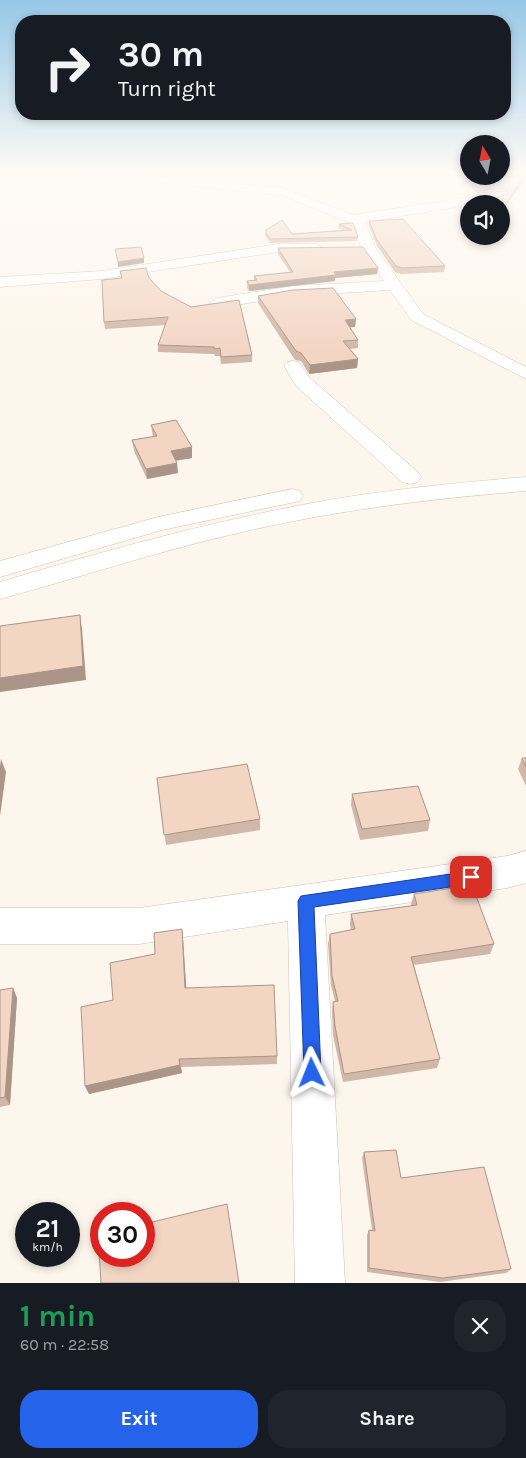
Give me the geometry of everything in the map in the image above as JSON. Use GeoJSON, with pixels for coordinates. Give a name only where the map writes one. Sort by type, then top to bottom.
{"type":"FeatureCollection","features":[{"type":"Feature","properties":{"kind":"street"},"geometry":{"type":"LineString","coordinates":[[363,232],[368,247],[417,317],[526,374]]}},
{"type":"Feature","properties":{"kind":"street"},"geometry":{"type":"LineString","coordinates":[[350,247],[368,247]]}},
{"type":"Feature","properties":{"kind":"street"},"geometry":{"type":"LineString","coordinates":[[0,282],[102,275],[278,248],[332,248]]}},
{"type":"Feature","properties":{"kind":"street"},"geometry":{"type":"LineString","coordinates":[[216,303],[293,291],[394,285]]}},
{"type":"Feature","properties":{"kind":"street"},"geometry":{"type":"LineString","coordinates":[[292,366],[303,382],[410,477]]}},
{"type":"Feature","properties":{"kind":"street"},"geometry":{"type":"LineString","coordinates":[[0,569],[158,524],[252,503],[410,477],[526,468]]}},
{"type":"Feature","properties":{"kind":"street"},"geometry":{"type":"LineString","coordinates":[[0,591],[120,556],[254,522],[313,510],[478,488],[526,484]]}},
{"type":"Feature","properties":{"kind":"street"},"geometry":{"type":"LineString","coordinates":[[0,926],[139,926],[507,872],[526,867]]}},
{"type":"Feature","properties":{"kind":"street"},"geometry":{"type":"LineString","coordinates":[[306,901],[320,1283]]}},
{"type":"Feature","properties":{"kind":"building"},"geometry":{"type":"Polygon","coordinates":[[[266,232],[290,232],[292,234],[356,232],[358,237],[270,239],[266,232]]]}},
{"type":"Feature","properties":{"kind":"building"},"geometry":{"type":"Polygon","coordinates":[[[374,232],[415,232],[445,266],[402,268],[396,266],[377,240],[374,232]]]}},
{"type":"Feature","properties":{"kind":"building"},"geometry":{"type":"Polygon","coordinates":[[[141,247],[144,258],[118,262],[115,249],[141,247]]]}},
{"type":"Feature","properties":{"kind":"building"},"geometry":{"type":"Polygon","coordinates":[[[363,247],[378,268],[334,272],[336,275],[249,285],[247,281],[257,280],[254,276],[293,272],[278,248],[363,247]]]}},
{"type":"Feature","properties":{"kind":"building"},"geometry":{"type":"Polygon","coordinates":[[[146,268],[149,278],[161,291],[191,307],[239,300],[252,355],[221,357],[220,348],[158,345],[168,317],[104,322],[102,280],[122,278],[120,271],[146,268]]]}},
{"type":"Feature","properties":{"kind":"building"},"geometry":{"type":"Polygon","coordinates":[[[333,288],[356,319],[345,320],[358,340],[343,341],[358,359],[310,365],[301,353],[296,351],[258,296],[293,290],[333,288]]]}},
{"type":"Feature","properties":{"kind":"building"},"geometry":{"type":"Polygon","coordinates":[[[176,420],[192,447],[171,451],[177,463],[146,469],[132,440],[157,436],[151,425],[176,420]]]}},
{"type":"Feature","properties":{"kind":"building"},"geometry":{"type":"Polygon","coordinates":[[[80,615],[83,666],[0,678],[0,626],[80,615]]]}},
{"type":"Feature","properties":{"kind":"building"},"geometry":{"type":"Polygon","coordinates":[[[522,758],[526,758],[526,767],[522,758]]]}},
{"type":"Feature","properties":{"kind":"building"},"geometry":{"type":"Polygon","coordinates":[[[247,764],[260,819],[164,835],[157,778],[247,764]]]}},
{"type":"Feature","properties":{"kind":"building"},"geometry":{"type":"Polygon","coordinates":[[[418,786],[430,820],[362,829],[352,794],[418,786]]]}},
{"type":"Feature","properties":{"kind":"building"},"geometry":{"type":"Polygon","coordinates":[[[472,885],[494,944],[411,957],[440,1059],[344,1074],[335,1026],[333,1002],[338,1001],[332,976],[330,934],[355,929],[351,914],[417,905],[414,894],[472,885]]]}},
{"type":"Feature","properties":{"kind":"building"},"geometry":{"type":"Polygon","coordinates":[[[182,929],[185,988],[274,985],[277,1056],[179,1059],[180,1065],[85,1086],[81,1007],[113,1000],[110,963],[155,954],[154,933],[182,929]]]}},
{"type":"Feature","properties":{"kind":"building"},"geometry":{"type":"Polygon","coordinates":[[[13,988],[5,1097],[0,1098],[0,990],[13,988]]]}},
{"type":"Feature","properties":{"kind":"building"},"geometry":{"type":"Polygon","coordinates":[[[396,1150],[401,1178],[484,1167],[511,1269],[443,1278],[369,1268],[369,1230],[375,1231],[364,1152],[396,1150]]]}},
{"type":"Feature","properties":{"kind":"building"},"geometry":{"type":"Polygon","coordinates":[[[227,1204],[239,1283],[101,1283],[100,1267],[155,1267],[155,1221],[227,1204]]]}},
{"type":"Feature","properties":{"kind":"route"},"geometry":{"type":"LineString","coordinates":[[312,1073],[306,901],[471,877]]}}]}
